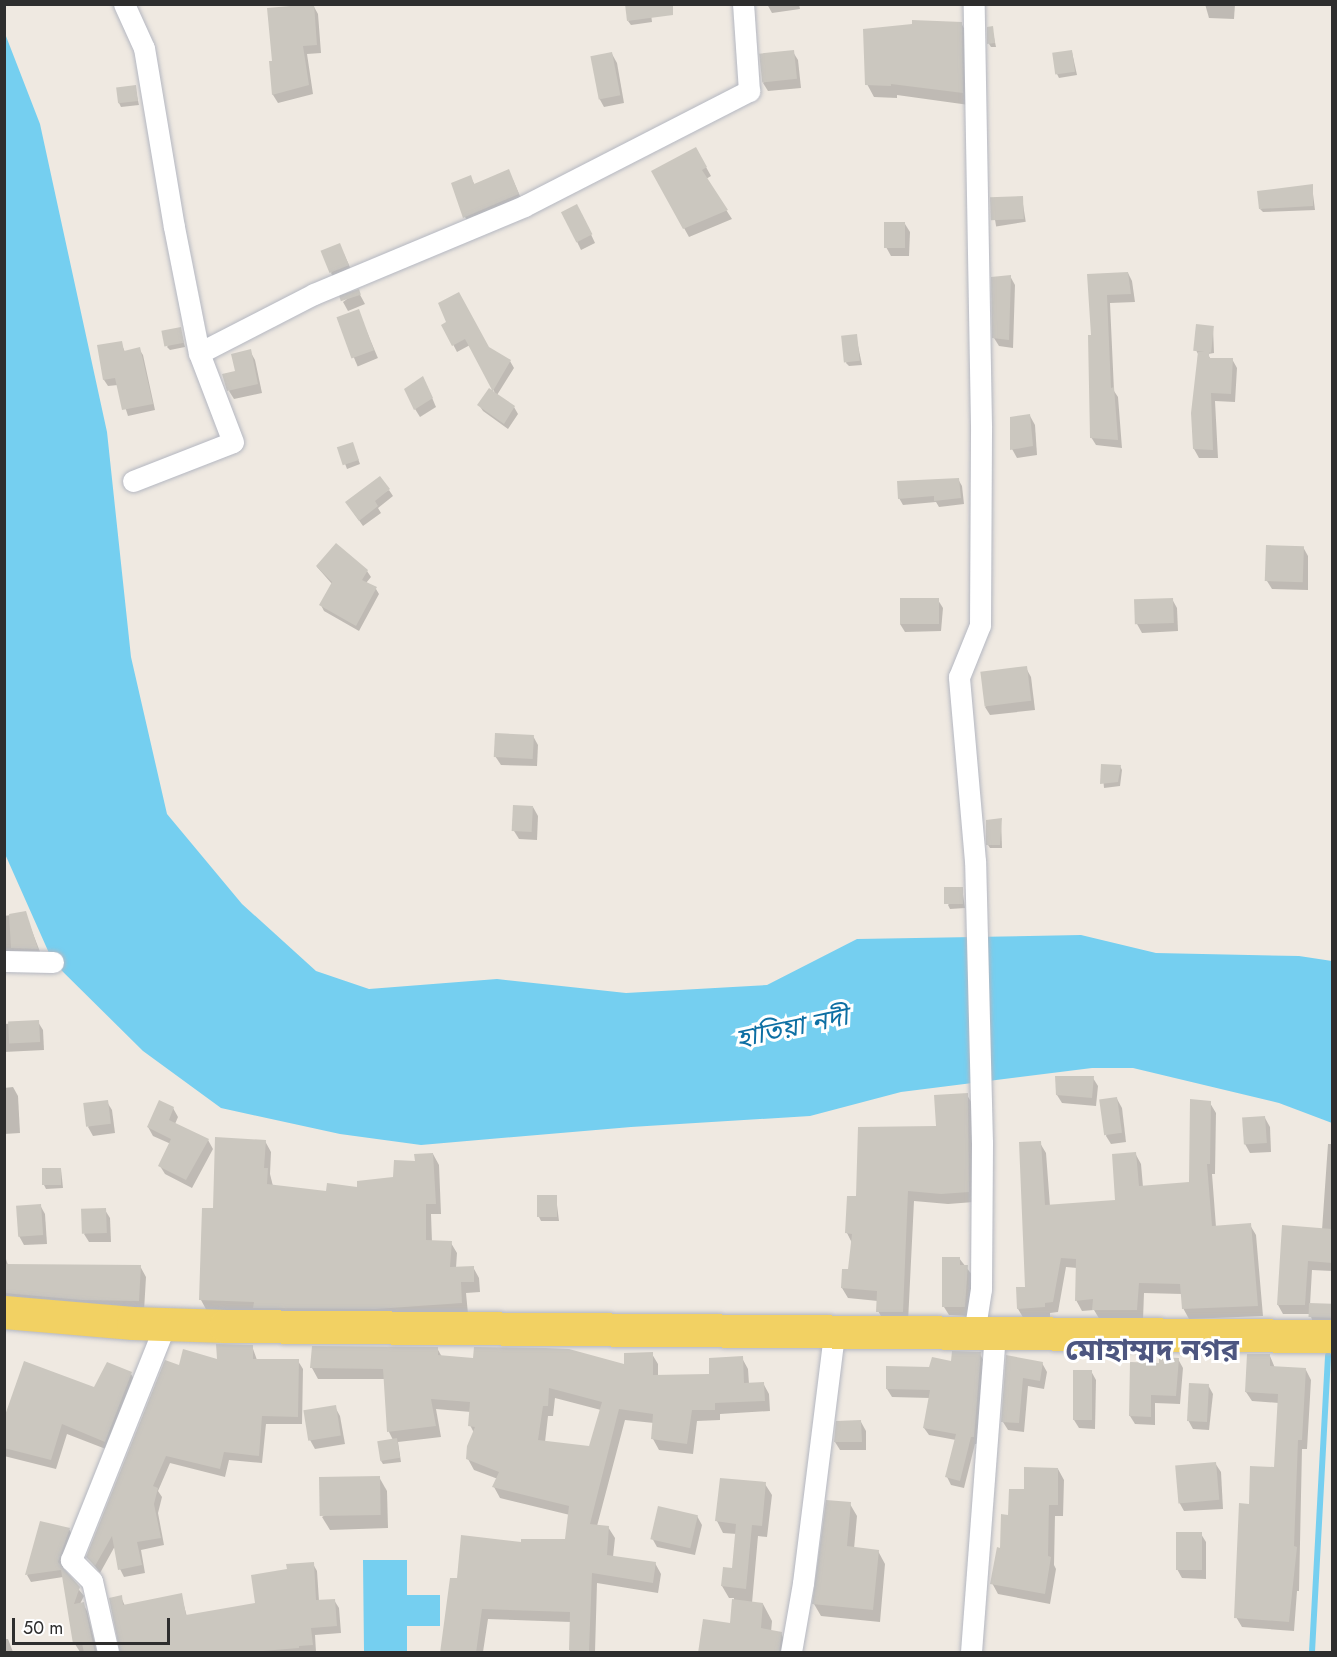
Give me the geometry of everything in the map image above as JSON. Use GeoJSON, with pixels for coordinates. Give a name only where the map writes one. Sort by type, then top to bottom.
{"type":"FeatureCollection","features":[{"type":"Feature","properties":{"kind":"main road"},"geometry":{"type":"LineString","coordinates":[[4,1312],[166,1323],[834,1333],[1332,1336]]}},
{"type":"Feature","properties":{"kind":"street"},"geometry":{"type":"LineString","coordinates":[[124,4],[144,48],[174,228],[199,353],[233,442],[133,481]]}},
{"type":"Feature","properties":{"kind":"street"},"geometry":{"type":"LineString","coordinates":[[199,353],[314,294],[524,206],[749,91],[743,4]]}},
{"type":"Feature","properties":{"kind":"street"},"geometry":{"type":"LineString","coordinates":[[970,1653],[985,1334],[981,1289],[982,1143],[975,861],[958,677],[980,625],[981,425],[974,4]]}},
{"type":"Feature","properties":{"kind":"street"},"geometry":{"type":"LineString","coordinates":[[4,961],[52,962]]}},
{"type":"Feature","properties":{"kind":"street"},"geometry":{"type":"LineString","coordinates":[[108,1653],[92,1581],[71,1560],[166,1323]]}},
{"type":"Feature","properties":{"kind":"street"},"geometry":{"type":"LineString","coordinates":[[791,1653],[803,1583],[834,1333]]}},
{"type":"Feature","properties":{"kind":"water","name":"হাতিয়া নদী"},"geometry":{"type":"Polygon","coordinates":[[[4,31],[40,124],[107,432],[131,657],[167,814],[242,904],[316,971],[369,989],[497,979],[626,993],[767,985],[857,939],[1081,935],[1156,953],[1299,956],[1332,961],[1332,1123],[1279,1103],[1133,1068],[1092,1068],[901,1092],[810,1116],[631,1127],[421,1145],[340,1134],[221,1108],[143,1051],[53,962],[5,854],[4,31]]]}},
{"type":"Feature","properties":{"kind":"water"},"geometry":{"type":"Polygon","coordinates":[[[363,1560],[407,1560],[407,1595],[440,1595],[440,1626],[407,1626],[407,1652],[364,1652],[363,1560]]]}},
{"type":"Feature","properties":{"kind":"building"},"geometry":{"type":"Polygon","coordinates":[[[314,4],[317,45],[303,46],[309,85],[272,95],[269,61],[272,61],[267,8],[314,4]]]}},
{"type":"Feature","properties":{"kind":"building"},"geometry":{"type":"Polygon","coordinates":[[[625,4],[673,4],[673,15],[627,21],[625,4]]]}},
{"type":"Feature","properties":{"kind":"building"},"geometry":{"type":"Polygon","coordinates":[[[912,20],[962,22],[963,93],[891,84],[891,86],[865,85],[863,29],[912,24],[912,20]]]}},
{"type":"Feature","properties":{"kind":"building"},"geometry":{"type":"Polygon","coordinates":[[[993,26],[995,43],[987,44],[987,27],[993,26]]]}},
{"type":"Feature","properties":{"kind":"building"},"geometry":{"type":"Polygon","coordinates":[[[794,50],[797,79],[762,82],[759,54],[794,50]]]}},
{"type":"Feature","properties":{"kind":"building"},"geometry":{"type":"Polygon","coordinates":[[[1072,50],[1075,72],[1055,75],[1052,53],[1072,50]]]}},
{"type":"Feature","properties":{"kind":"building"},"geometry":{"type":"Polygon","coordinates":[[[612,52],[620,95],[599,99],[590,56],[612,52]]]}},
{"type":"Feature","properties":{"kind":"building"},"geometry":{"type":"Polygon","coordinates":[[[136,85],[138,101],[118,103],[116,87],[136,85]]]}},
{"type":"Feature","properties":{"kind":"building"},"geometry":{"type":"Polygon","coordinates":[[[696,147],[707,167],[702,170],[728,210],[683,229],[651,171],[696,147]]]}},
{"type":"Feature","properties":{"kind":"building"},"geometry":{"type":"Polygon","coordinates":[[[509,169],[519,194],[463,218],[451,183],[471,175],[474,184],[509,169]]]}},
{"type":"Feature","properties":{"kind":"building"},"geometry":{"type":"Polygon","coordinates":[[[1313,184],[1313,206],[1259,209],[1257,191],[1313,184]]]}},
{"type":"Feature","properties":{"kind":"building"},"geometry":{"type":"Polygon","coordinates":[[[1023,196],[1024,219],[991,220],[990,197],[1023,196]]]}},
{"type":"Feature","properties":{"kind":"building"},"geometry":{"type":"Polygon","coordinates":[[[577,204],[592,234],[576,242],[561,212],[577,204]]]}},
{"type":"Feature","properties":{"kind":"building"},"geometry":{"type":"Polygon","coordinates":[[[884,222],[905,222],[905,248],[884,248],[884,222]]]}},
{"type":"Feature","properties":{"kind":"building"},"geometry":{"type":"Polygon","coordinates":[[[340,243],[349,265],[330,273],[321,251],[340,243]]]}},
{"type":"Feature","properties":{"kind":"building"},"geometry":{"type":"Polygon","coordinates":[[[1128,272],[1131,294],[1107,295],[1111,388],[1114,387],[1118,440],[1090,438],[1088,335],[1091,335],[1087,274],[1128,272]]]}},
{"type":"Feature","properties":{"kind":"building"},"geometry":{"type":"Polygon","coordinates":[[[1011,275],[1009,340],[992,338],[991,277],[1011,275]]]}},
{"type":"Feature","properties":{"kind":"building"},"geometry":{"type":"Polygon","coordinates":[[[359,289],[361,295],[341,301],[339,295],[359,289]]]}},
{"type":"Feature","properties":{"kind":"building"},"geometry":{"type":"Polygon","coordinates":[[[459,292],[489,347],[511,360],[493,391],[515,406],[504,424],[477,405],[489,388],[492,390],[465,339],[452,346],[441,325],[446,322],[438,303],[459,292]]]}},
{"type":"Feature","properties":{"kind":"building"},"geometry":{"type":"Polygon","coordinates":[[[359,309],[374,350],[351,359],[336,317],[359,309]]]}},
{"type":"Feature","properties":{"kind":"building"},"geometry":{"type":"Polygon","coordinates":[[[1196,324],[1214,326],[1211,353],[1193,351],[1196,324]]]}},
{"type":"Feature","properties":{"kind":"building"},"geometry":{"type":"Polygon","coordinates":[[[181,327],[184,343],[164,347],[161,331],[181,327]]]}},
{"type":"Feature","properties":{"kind":"building"},"geometry":{"type":"Polygon","coordinates":[[[857,334],[860,361],[844,363],[841,336],[857,334]]]}},
{"type":"Feature","properties":{"kind":"building"},"geometry":{"type":"Polygon","coordinates":[[[122,341],[124,351],[140,347],[153,404],[122,410],[115,378],[103,380],[97,345],[122,341]]]}},
{"type":"Feature","properties":{"kind":"building"},"geometry":{"type":"Polygon","coordinates":[[[251,349],[258,384],[227,391],[222,374],[235,371],[231,354],[251,349]]]}},
{"type":"Feature","properties":{"kind":"building"},"geometry":{"type":"Polygon","coordinates":[[[1198,352],[1209,352],[1209,358],[1233,358],[1231,394],[1211,393],[1213,450],[1193,449],[1191,413],[1198,352]]]}},
{"type":"Feature","properties":{"kind":"building"},"geometry":{"type":"Polygon","coordinates":[[[423,376],[433,398],[414,410],[404,389],[423,376]]]}},
{"type":"Feature","properties":{"kind":"building"},"geometry":{"type":"Polygon","coordinates":[[[1030,414],[1033,446],[1010,450],[1010,417],[1030,414]]]}},
{"type":"Feature","properties":{"kind":"building"},"geometry":{"type":"Polygon","coordinates":[[[353,442],[359,460],[343,465],[337,447],[353,442]]]}},
{"type":"Feature","properties":{"kind":"building"},"geometry":{"type":"Polygon","coordinates":[[[380,476],[390,489],[375,501],[378,506],[359,521],[345,502],[380,476]]]}},
{"type":"Feature","properties":{"kind":"building"},"geometry":{"type":"Polygon","coordinates":[[[959,478],[961,498],[934,501],[934,496],[898,499],[897,481],[959,478]]]}},
{"type":"Feature","properties":{"kind":"building"},"geometry":{"type":"Polygon","coordinates":[[[336,543],[368,570],[362,580],[377,587],[356,626],[319,605],[332,582],[316,566],[336,543]]]}},
{"type":"Feature","properties":{"kind":"building"},"geometry":{"type":"Polygon","coordinates":[[[1266,545],[1304,546],[1303,582],[1265,581],[1266,545]]]}},
{"type":"Feature","properties":{"kind":"building"},"geometry":{"type":"Polygon","coordinates":[[[900,598],[939,598],[939,624],[900,624],[900,598]]]}},
{"type":"Feature","properties":{"kind":"building"},"geometry":{"type":"Polygon","coordinates":[[[1173,598],[1174,623],[1135,624],[1134,599],[1173,598]]]}},
{"type":"Feature","properties":{"kind":"building"},"geometry":{"type":"Polygon","coordinates":[[[1027,666],[1031,701],[985,706],[980,672],[1027,666]]]}},
{"type":"Feature","properties":{"kind":"building"},"geometry":{"type":"Polygon","coordinates":[[[495,733],[534,735],[533,759],[494,757],[495,733]]]}},
{"type":"Feature","properties":{"kind":"building"},"geometry":{"type":"Polygon","coordinates":[[[1101,764],[1121,765],[1118,782],[1100,784],[1101,764]]]}},
{"type":"Feature","properties":{"kind":"building"},"geometry":{"type":"Polygon","coordinates":[[[513,805],[533,806],[532,832],[512,831],[513,805]]]}},
{"type":"Feature","properties":{"kind":"building"},"geometry":{"type":"Polygon","coordinates":[[[1002,818],[1000,845],[986,845],[986,820],[1002,818]]]}},
{"type":"Feature","properties":{"kind":"building"},"geometry":{"type":"Polygon","coordinates":[[[944,887],[963,887],[963,904],[944,904],[944,887]]]}},
{"type":"Feature","properties":{"kind":"building"},"geometry":{"type":"Polygon","coordinates":[[[26,911],[38,949],[11,948],[9,914],[26,911]]]}},
{"type":"Feature","properties":{"kind":"building"},"geometry":{"type":"Polygon","coordinates":[[[39,1020],[40,1042],[9,1044],[8,1022],[39,1020]]]}},
{"type":"Feature","properties":{"kind":"building"},"geometry":{"type":"Polygon","coordinates":[[[1055,1076],[1094,1076],[1092,1098],[1056,1095],[1055,1076]]]}},
{"type":"Feature","properties":{"kind":"building"},"geometry":{"type":"Polygon","coordinates":[[[968,1093],[969,1192],[941,1194],[908,1191],[903,1312],[876,1312],[877,1291],[841,1288],[842,1269],[848,1269],[852,1234],[845,1233],[847,1196],[856,1196],[858,1127],[936,1126],[934,1095],[968,1093]]]}},
{"type":"Feature","properties":{"kind":"building"},"geometry":{"type":"Polygon","coordinates":[[[1117,1097],[1122,1133],[1104,1135],[1099,1100],[1117,1097]]]}},
{"type":"Feature","properties":{"kind":"building"},"geometry":{"type":"Polygon","coordinates":[[[1190,1099],[1211,1101],[1210,1164],[1207,1164],[1212,1226],[1251,1223],[1258,1306],[1182,1309],[1180,1284],[1139,1283],[1137,1310],[1092,1310],[1093,1299],[1075,1301],[1076,1259],[1061,1258],[1053,1302],[1045,1303],[1045,1307],[1017,1309],[1016,1287],[1025,1287],[1019,1142],[1041,1141],[1045,1205],[1115,1200],[1112,1154],[1136,1152],[1139,1186],[1189,1182],[1190,1099]]]}},
{"type":"Feature","properties":{"kind":"building"},"geometry":{"type":"Polygon","coordinates":[[[108,1100],[111,1124],[86,1127],[83,1103],[108,1100]]]}},
{"type":"Feature","properties":{"kind":"building"},"geometry":{"type":"Polygon","coordinates":[[[159,1100],[174,1107],[169,1120],[209,1139],[186,1180],[158,1166],[171,1139],[147,1127],[159,1100]]]}},
{"type":"Feature","properties":{"kind":"building"},"geometry":{"type":"Polygon","coordinates":[[[1265,1116],[1267,1143],[1244,1145],[1242,1118],[1265,1116]]]}},
{"type":"Feature","properties":{"kind":"building"},"geometry":{"type":"Polygon","coordinates":[[[215,1137],[266,1140],[264,1168],[268,1168],[267,1184],[326,1191],[327,1183],[357,1187],[357,1181],[393,1177],[394,1160],[415,1161],[414,1154],[433,1153],[436,1204],[426,1204],[426,1240],[452,1241],[450,1267],[474,1266],[474,1282],[461,1282],[462,1303],[376,1309],[253,1308],[254,1302],[199,1300],[202,1208],[213,1208],[215,1137]]]}},
{"type":"Feature","properties":{"kind":"building"},"geometry":{"type":"Polygon","coordinates":[[[42,1168],[61,1168],[61,1185],[42,1185],[42,1168]]]}},
{"type":"Feature","properties":{"kind":"building"},"geometry":{"type":"Polygon","coordinates":[[[537,1195],[557,1195],[557,1217],[537,1217],[537,1195]]]}},
{"type":"Feature","properties":{"kind":"building"},"geometry":{"type":"Polygon","coordinates":[[[41,1204],[43,1235],[18,1237],[16,1206],[41,1204]]]}},
{"type":"Feature","properties":{"kind":"building"},"geometry":{"type":"Polygon","coordinates":[[[106,1208],[107,1233],[82,1234],[81,1209],[106,1208]]]}},
{"type":"Feature","properties":{"kind":"building"},"geometry":{"type":"Polygon","coordinates":[[[1282,1225],[1332,1229],[1332,1263],[1308,1261],[1305,1305],[1277,1305],[1282,1225]]]}},
{"type":"Feature","properties":{"kind":"building"},"geometry":{"type":"Polygon","coordinates":[[[942,1257],[960,1257],[960,1265],[968,1265],[965,1307],[942,1307],[942,1257]]]}},
{"type":"Feature","properties":{"kind":"building"},"geometry":{"type":"Polygon","coordinates":[[[4,1264],[141,1265],[139,1301],[81,1300],[4,1293],[4,1264]]]}},
{"type":"Feature","properties":{"kind":"building"},"geometry":{"type":"Polygon","coordinates":[[[1309,1303],[1332,1304],[1331,1318],[1309,1317],[1309,1303]]]}},
{"type":"Feature","properties":{"kind":"building"},"geometry":{"type":"Polygon","coordinates":[[[216,1344],[253,1345],[253,1359],[299,1359],[298,1417],[262,1416],[259,1456],[224,1452],[220,1469],[166,1456],[153,1486],[158,1488],[154,1504],[161,1538],[137,1542],[142,1565],[118,1570],[112,1536],[95,1566],[86,1557],[165,1360],[179,1365],[183,1349],[217,1359],[216,1344]]]}},
{"type":"Feature","properties":{"kind":"building"},"geometry":{"type":"Polygon","coordinates":[[[312,1346],[438,1347],[438,1355],[473,1358],[474,1347],[569,1349],[624,1364],[624,1353],[653,1352],[653,1375],[709,1374],[709,1358],[743,1356],[744,1383],[764,1382],[765,1401],[715,1403],[715,1410],[692,1410],[687,1444],[651,1439],[653,1414],[619,1409],[590,1524],[609,1526],[607,1555],[656,1562],[653,1583],[592,1573],[589,1651],[569,1650],[570,1612],[482,1609],[476,1653],[440,1653],[450,1578],[457,1578],[461,1535],[521,1542],[521,1539],[565,1539],[569,1506],[492,1487],[499,1472],[466,1459],[467,1446],[475,1427],[468,1426],[470,1402],[431,1399],[436,1426],[387,1432],[383,1369],[310,1368],[312,1346]],[[549,1388],[548,1406],[543,1406],[538,1440],[589,1446],[602,1402],[549,1388]]]}},
{"type":"Feature","properties":{"kind":"building"},"geometry":{"type":"Polygon","coordinates":[[[952,1351],[981,1352],[974,1437],[971,1437],[960,1481],[945,1477],[956,1434],[923,1428],[930,1390],[886,1389],[886,1366],[929,1367],[932,1357],[951,1361],[952,1351]]]}},
{"type":"Feature","properties":{"kind":"building"},"geometry":{"type":"Polygon","coordinates":[[[1247,1354],[1270,1354],[1270,1366],[1306,1368],[1302,1440],[1298,1440],[1294,1546],[1297,1547],[1289,1622],[1234,1618],[1239,1503],[1249,1504],[1250,1466],[1274,1467],[1278,1394],[1245,1392],[1247,1354]]]}},
{"type":"Feature","properties":{"kind":"building"},"geometry":{"type":"Polygon","coordinates":[[[1006,1355],[1043,1362],[1040,1381],[1023,1378],[1019,1423],[1001,1422],[1006,1355]]]}},
{"type":"Feature","properties":{"kind":"building"},"geometry":{"type":"Polygon","coordinates":[[[1159,1357],[1179,1358],[1176,1396],[1151,1395],[1151,1417],[1129,1416],[1130,1362],[1159,1363],[1159,1357]]]}},
{"type":"Feature","properties":{"kind":"building"},"geometry":{"type":"Polygon","coordinates":[[[24,1361],[94,1387],[107,1362],[132,1372],[105,1442],[62,1424],[51,1460],[4,1448],[4,1418],[24,1361]]]}},
{"type":"Feature","properties":{"kind":"building"},"geometry":{"type":"Polygon","coordinates":[[[1073,1370],[1092,1370],[1092,1420],[1073,1420],[1073,1370]]]}},
{"type":"Feature","properties":{"kind":"building"},"geometry":{"type":"Polygon","coordinates":[[[1189,1383],[1209,1384],[1207,1422],[1187,1421],[1189,1383]]]}},
{"type":"Feature","properties":{"kind":"building"},"geometry":{"type":"Polygon","coordinates":[[[336,1405],[341,1436],[308,1441],[303,1410],[336,1405]]]}},
{"type":"Feature","properties":{"kind":"building"},"geometry":{"type":"Polygon","coordinates":[[[861,1420],[862,1442],[834,1442],[836,1421],[861,1420]]]}},
{"type":"Feature","properties":{"kind":"building"},"geometry":{"type":"Polygon","coordinates":[[[397,1438],[400,1458],[380,1461],[377,1441],[397,1438]]]}},
{"type":"Feature","properties":{"kind":"building"},"geometry":{"type":"Polygon","coordinates":[[[1216,1462],[1219,1500],[1178,1503],[1175,1466],[1216,1462]]]}},
{"type":"Feature","properties":{"kind":"building"},"geometry":{"type":"Polygon","coordinates":[[[1024,1467],[1058,1468],[1058,1505],[1049,1505],[1048,1556],[1051,1557],[1045,1594],[990,1584],[997,1547],[1000,1548],[1001,1514],[1008,1515],[1009,1489],[1024,1489],[1024,1467]]]}},
{"type":"Feature","properties":{"kind":"building"},"geometry":{"type":"Polygon","coordinates":[[[380,1476],[381,1515],[320,1516],[319,1477],[380,1476]]]}},
{"type":"Feature","properties":{"kind":"building"},"geometry":{"type":"Polygon","coordinates":[[[720,1478],[766,1482],[762,1526],[752,1525],[746,1589],[721,1586],[723,1567],[732,1568],[736,1524],[715,1521],[720,1478]]]}},
{"type":"Feature","properties":{"kind":"building"},"geometry":{"type":"Polygon","coordinates":[[[826,1500],[851,1502],[847,1546],[879,1550],[873,1610],[812,1604],[826,1500]]]}},
{"type":"Feature","properties":{"kind":"building"},"geometry":{"type":"Polygon","coordinates":[[[658,1506],[698,1515],[690,1548],[650,1539],[658,1506]]]}},
{"type":"Feature","properties":{"kind":"building"},"geometry":{"type":"Polygon","coordinates":[[[40,1521],[70,1528],[58,1562],[80,1587],[74,1604],[84,1602],[95,1653],[84,1653],[82,1643],[73,1644],[61,1570],[25,1575],[40,1521]]]}},
{"type":"Feature","properties":{"kind":"building"},"geometry":{"type":"Polygon","coordinates":[[[1176,1532],[1202,1532],[1202,1570],[1176,1570],[1176,1532]]]}},
{"type":"Feature","properties":{"kind":"building"},"geometry":{"type":"Polygon","coordinates":[[[314,1562],[316,1600],[335,1599],[337,1626],[311,1628],[313,1645],[238,1653],[120,1653],[109,1598],[122,1595],[123,1605],[182,1593],[186,1615],[255,1603],[251,1575],[287,1569],[286,1564],[314,1562]]]}},
{"type":"Feature","properties":{"kind":"building"},"geometry":{"type":"Polygon","coordinates":[[[732,1599],[763,1603],[761,1628],[782,1632],[779,1653],[698,1653],[703,1619],[730,1623],[732,1599]]]}},
{"type":"Feature","properties":{"kind":"waterway"},"geometry":{"type":"LineString","coordinates":[[1312,1652],[1328,1355]]}},
{"type":"Feature","properties":{"kind":"district","name":"মোহাম্মদ নগর"},"geometry":{"type":"Point","coordinates":[1152,1350]}}]}
